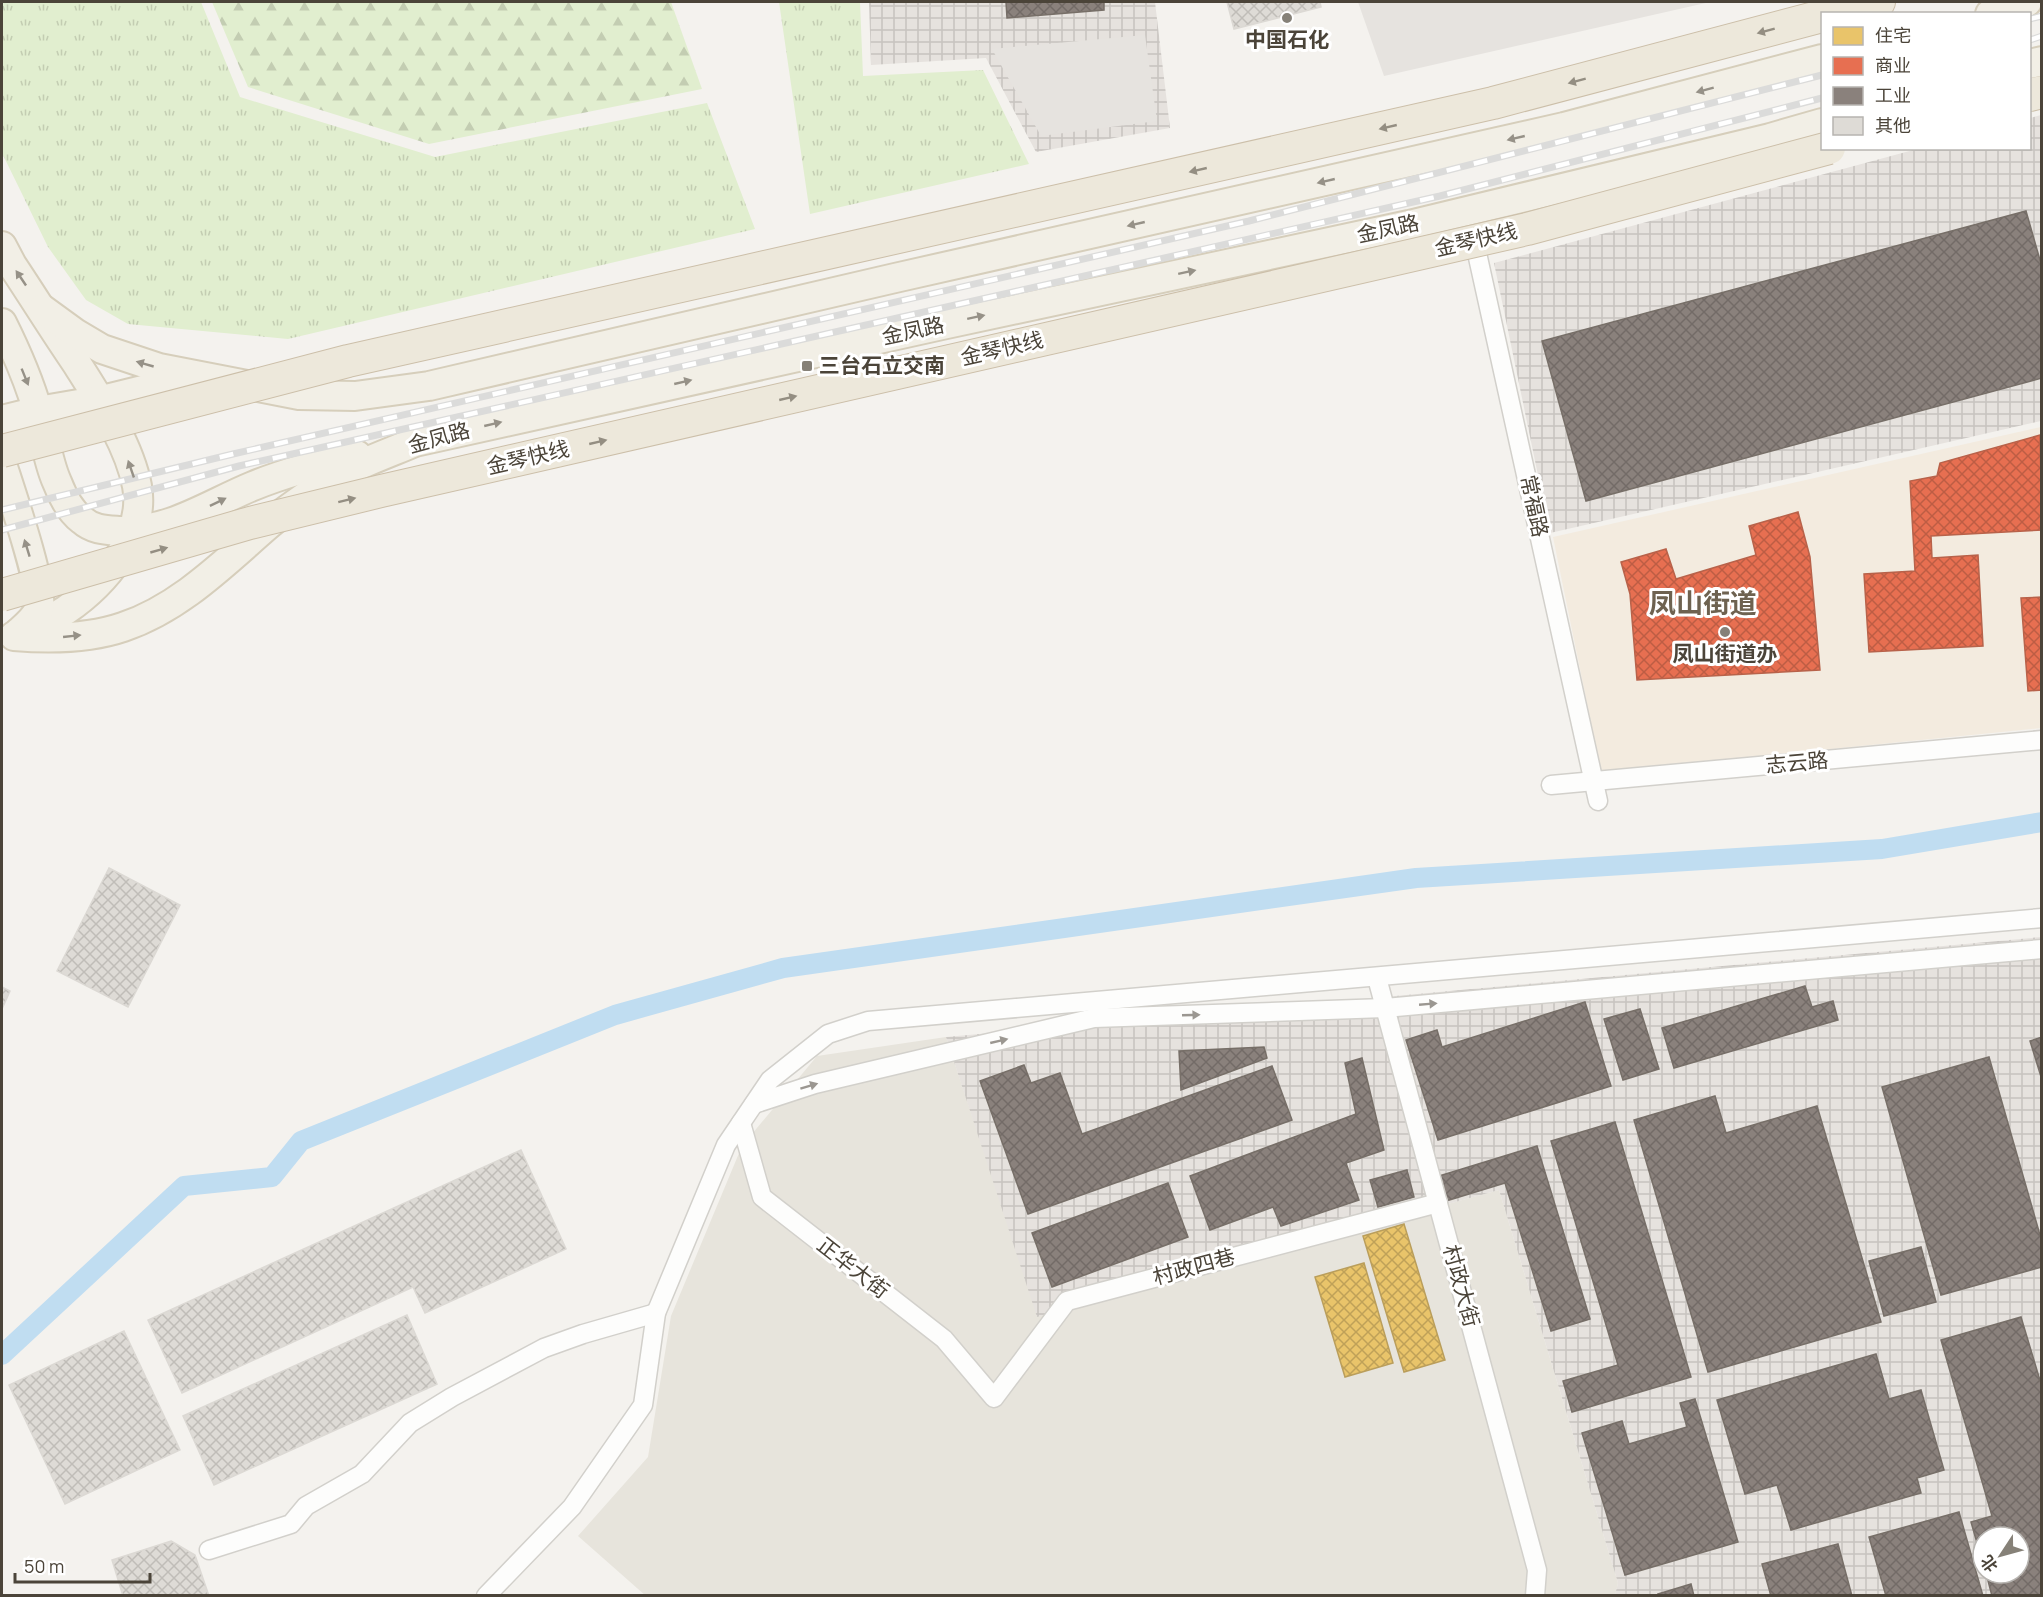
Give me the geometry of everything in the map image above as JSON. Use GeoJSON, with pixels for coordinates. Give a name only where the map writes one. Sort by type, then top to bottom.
{"type":"FeatureCollection","features":[{"type":"Feature","properties":{"kind":"highway"},"geometry":{"type":"LineString","coordinates":[[1841,12],[1879,2]]}},
{"type":"Feature","properties":{"kind":"highway"},"geometry":{"type":"LineString","coordinates":[[2,451],[348,361],[1493,103],[1821,16]]}},
{"type":"Feature","properties":{"kind":"highway","name":"金琴快线"},"geometry":{"type":"LineString","coordinates":[[2,595],[250,523],[1527,229],[1822,150]]}},
{"type":"Feature","properties":{"kind":"main road"},"geometry":{"type":"LineString","coordinates":[[1996,12],[2027,2]]}},
{"type":"Feature","properties":{"kind":"main road"},"geometry":{"type":"LineString","coordinates":[[42,309],[102,349],[159,368],[298,395],[355,396],[429,386],[1564,127],[1821,59]]}},
{"type":"Feature","properties":{"kind":"main road","name":"金凤路"},"geometry":{"type":"LineString","coordinates":[[8,638],[58,638],[97,634],[123,627],[161,610],[198,584],[270,523],[325,483],[349,469],[415,442],[930,327],[1468,211],[1770,138],[1821,123]]}},
{"type":"Feature","properties":{"kind":"main road"},"geometry":{"type":"LineString","coordinates":[[2,246],[102,400],[132,468],[137,487],[137,506],[132,531],[117,558],[80,599],[51,619],[8,638]]}},
{"type":"Feature","properties":{"kind":"main road"},"geometry":{"type":"LineString","coordinates":[[2,323],[38,411],[57,483],[71,508],[81,520],[92,527],[132,531],[161,526],[187,517],[254,485],[301,468],[415,442]]}},
{"type":"Feature","properties":{"kind":"main road"},"geometry":{"type":"LineString","coordinates":[[2,420],[102,400],[202,375]]}},
{"type":"Feature","properties":{"kind":"main road"},"geometry":{"type":"LineString","coordinates":[[2,464],[40,598],[40,607],[35,617],[8,638]]}},
{"type":"Feature","properties":{"kind":"street","name":"常福路"},"geometry":{"type":"LineString","coordinates":[[1468,211],[1598,801]]}},
{"type":"Feature","properties":{"kind":"street","name":"志云路"},"geometry":{"type":"LineString","coordinates":[[1551,785],[2042,740]]}},
{"type":"Feature","properties":{"kind":"street"},"geometry":{"type":"LineString","coordinates":[[486,1596],[572,1507],[643,1405],[656,1313],[726,1145],[770,1080],[828,1034],[868,1021],[2042,918]]}},
{"type":"Feature","properties":{"kind":"street"},"geometry":{"type":"LineString","coordinates":[[754,1104],[815,1084],[1094,1018],[1385,1008],[2042,950]]}},
{"type":"Feature","properties":{"kind":"street","name":"村政大街"},"geometry":{"type":"LineString","coordinates":[[1377,978],[1537,1570],[1535,1596]]}},
{"type":"Feature","properties":{"kind":"street","name":"正华大街"},"geometry":{"type":"LineString","coordinates":[[741,1123],[762,1197],[944,1339],[994,1398]]}},
{"type":"Feature","properties":{"kind":"street","name":"村政四巷"},"geometry":{"type":"LineString","coordinates":[[994,1398],[1066,1300],[1438,1203]]}},
{"type":"Feature","properties":{"kind":"street"},"geometry":{"type":"LineString","coordinates":[[209,1550],[291,1524],[306,1506],[362,1474],[410,1423],[452,1397],[544,1348],[656,1313]]}},
{"type":"Feature","properties":{"kind":"shaded area"},"geometry":{"type":"Polygon","coordinates":[[[869,2],[1155,2],[1170,128],[1036,152],[986,58],[871,65],[869,2]]]}},
{"type":"Feature","properties":{"kind":"shaded area"},"geometry":{"type":"Polygon","coordinates":[[[1358,2],[1710,2],[1384,76],[1358,2]]]}},
{"type":"Feature","properties":{"kind":"shaded area"},"geometry":{"type":"Polygon","coordinates":[[[1145,35],[1157,121],[1041,136],[992,49],[1145,35]]]}},
{"type":"Feature","properties":{"kind":"shaded area"},"geometry":{"type":"Polygon","coordinates":[[[2041,115],[2041,421],[1550,533],[1494,263],[1913,150],[2031,150],[2031,118],[2041,115]]]}},
{"type":"Feature","properties":{"kind":"shaded area"},"geometry":{"type":"Polygon","coordinates":[[[2041,427],[2041,728],[1601,772],[1553,537],[2041,427]]]}},
{"type":"Feature","properties":{"kind":"shaded area"},"geometry":{"type":"Polygon","coordinates":[[[2041,937],[2041,1595],[1615,1595],[1618,1583],[1499,1190],[1037,1317],[946,1037],[2041,937]]]}},
{"type":"Feature","properties":{"kind":"shaded area"},"geometry":{"type":"Polygon","coordinates":[[[946,1037],[1038,1316],[1499,1190],[1618,1583],[1615,1596],[646,1596],[578,1536],[648,1457],[671,1316],[742,1146],[817,1056],[946,1037]]]}},
{"type":"Feature","properties":{"kind":"green space"},"geometry":{"type":"Polygon","coordinates":[[[2,2],[201,2],[240,97],[435,157],[707,103],[755,229],[288,339],[128,324],[86,300],[48,247],[2,153],[2,2]]]}},
{"type":"Feature","properties":{"kind":"green space"},"geometry":{"type":"Polygon","coordinates":[[[212,2],[671,2],[702,89],[429,144],[248,87],[212,2]]]}},
{"type":"Feature","properties":{"kind":"green space"},"geometry":{"type":"Polygon","coordinates":[[[779,2],[860,2],[863,76],[983,70],[1029,164],[810,214],[779,2]]]}},
{"type":"Feature","properties":{"kind":"building: 住宅"},"geometry":{"type":"Polygon","coordinates":[[[1404,1224],[1445,1360],[1404,1372],[1363,1236],[1404,1224]]]}},
{"type":"Feature","properties":{"kind":"building: 住宅"},"geometry":{"type":"Polygon","coordinates":[[[1364,1263],[1393,1363],[1345,1377],[1315,1277],[1364,1263]]]}},
{"type":"Feature","properties":{"kind":"building: 商业"},"geometry":{"type":"Polygon","coordinates":[[[2040,435],[2042,530],[1931,536],[1932,558],[1978,555],[1983,646],[1869,652],[1864,574],[1915,571],[1910,481],[1937,476],[1940,463],[2040,435]]]}},
{"type":"Feature","properties":{"kind":"building: 商业","name":"凤山街道办"},"geometry":{"type":"Polygon","coordinates":[[[1798,512],[1810,557],[1820,670],[1637,680],[1630,594],[1621,562],[1666,549],[1676,579],[1756,555],[1749,526],[1798,512]]]}},
{"type":"Feature","properties":{"kind":"building: 商业"},"geometry":{"type":"Polygon","coordinates":[[[2042,597],[2042,690],[2028,691],[2021,598],[2042,597]]]}},
{"type":"Feature","properties":{"kind":"building: 工业"},"geometry":{"type":"Polygon","coordinates":[[[1006,2],[1104,2],[1104,10],[1007,18],[1006,2]]]}},
{"type":"Feature","properties":{"kind":"building: 工业"},"geometry":{"type":"Polygon","coordinates":[[[2026,211],[2042,267],[2042,378],[1586,501],[1542,341],[2026,211]]]}},
{"type":"Feature","properties":{"kind":"building: 工业"},"geometry":{"type":"Polygon","coordinates":[[[1805,986],[1812,1007],[1833,1001],[1838,1020],[1674,1068],[1662,1028],[1805,986]]]}},
{"type":"Feature","properties":{"kind":"building: 工业"},"geometry":{"type":"Polygon","coordinates":[[[1585,1002],[1611,1086],[1438,1140],[1406,1040],[1437,1030],[1442,1047],[1585,1002]]]}},
{"type":"Feature","properties":{"kind":"building: 工业"},"geometry":{"type":"Polygon","coordinates":[[[1640,1009],[1659,1069],[1623,1080],[1604,1019],[1640,1009]]]}},
{"type":"Feature","properties":{"kind":"building: 工业"},"geometry":{"type":"Polygon","coordinates":[[[2042,1037],[2042,1080],[2030,1041],[2042,1037]]]}},
{"type":"Feature","properties":{"kind":"building: 工业"},"geometry":{"type":"Polygon","coordinates":[[[1264,1047],[1267,1058],[1181,1090],[1179,1051],[1264,1047]]]}},
{"type":"Feature","properties":{"kind":"building: 工业"},"geometry":{"type":"Polygon","coordinates":[[[1989,1057],[2042,1242],[2042,1267],[1941,1295],[1882,1087],[1989,1057]]]}},
{"type":"Feature","properties":{"kind":"building: 工业"},"geometry":{"type":"Polygon","coordinates":[[[1362,1058],[1384,1150],[1346,1163],[1359,1200],[1281,1226],[1273,1207],[1210,1230],[1190,1176],[1356,1114],[1345,1063],[1362,1058]]]}},
{"type":"Feature","properties":{"kind":"building: 工业"},"geometry":{"type":"Polygon","coordinates":[[[1024,1065],[1031,1083],[1060,1073],[1082,1134],[1272,1066],[1292,1120],[1028,1214],[980,1081],[1024,1065]]]}},
{"type":"Feature","properties":{"kind":"building: 工业"},"geometry":{"type":"Polygon","coordinates":[[[1715,1096],[1726,1133],[1817,1106],[1881,1322],[1708,1372],[1634,1120],[1715,1096]]]}},
{"type":"Feature","properties":{"kind":"building: 工业"},"geometry":{"type":"Polygon","coordinates":[[[1615,1122],[1691,1377],[1572,1412],[1563,1381],[1618,1365],[1551,1141],[1615,1122]]]}},
{"type":"Feature","properties":{"kind":"building: 工业"},"geometry":{"type":"Polygon","coordinates":[[[1537,1146],[1590,1319],[1551,1331],[1505,1183],[1446,1201],[1439,1176],[1537,1146]]]}},
{"type":"Feature","properties":{"kind":"building: 工业"},"geometry":{"type":"Polygon","coordinates":[[[1407,1170],[1414,1197],[1378,1207],[1370,1180],[1407,1170]]]}},
{"type":"Feature","properties":{"kind":"building: 工业"},"geometry":{"type":"Polygon","coordinates":[[[1168,1183],[1188,1237],[1052,1287],[1032,1233],[1168,1183]]]}},
{"type":"Feature","properties":{"kind":"building: 工业"},"geometry":{"type":"Polygon","coordinates":[[[1921,1247],[1936,1302],[1884,1316],[1869,1261],[1921,1247]]]}},
{"type":"Feature","properties":{"kind":"building: 工业"},"geometry":{"type":"Polygon","coordinates":[[[2021,1317],[2042,1387],[2042,1595],[1992,1596],[1989,1585],[2031,1585],[2031,1525],[1972,1525],[1971,1522],[1992,1516],[1941,1340],[2021,1317]]]}},
{"type":"Feature","properties":{"kind":"building: 工业"},"geometry":{"type":"Polygon","coordinates":[[[1876,1354],[1889,1399],[1921,1390],[1944,1470],[1917,1478],[1921,1493],[1791,1530],[1777,1485],[1745,1494],[1717,1400],[1876,1354]]]}},
{"type":"Feature","properties":{"kind":"building: 工业"},"geometry":{"type":"Polygon","coordinates":[[[1695,1399],[1738,1542],[1625,1575],[1582,1433],[1622,1421],[1629,1444],[1687,1427],[1680,1403],[1695,1399]]]}},
{"type":"Feature","properties":{"kind":"building: 工业"},"geometry":{"type":"Polygon","coordinates":[[[1959,1512],[1971,1554],[1971,1585],[1980,1585],[1983,1596],[1886,1596],[1869,1537],[1959,1512]]]}},
{"type":"Feature","properties":{"kind":"building: 工业"},"geometry":{"type":"Polygon","coordinates":[[[1838,1544],[1852,1596],[1771,1596],[1762,1564],[1838,1544]]]}},
{"type":"Feature","properties":{"kind":"building: 工业"},"geometry":{"type":"Polygon","coordinates":[[[1691,1584],[1694,1596],[1659,1596],[1658,1594],[1691,1584]]]}},
{"type":"Feature","properties":{"kind":"building: 其他"},"geometry":{"type":"Polygon","coordinates":[[[1227,2],[1320,2],[1321,7],[1234,29],[1227,2]]]}},
{"type":"Feature","properties":{"kind":"building: 其他"},"geometry":{"type":"Polygon","coordinates":[[[109,868],[180,905],[128,1007],[57,971],[109,868]]]}},
{"type":"Feature","properties":{"kind":"building: 其他"},"geometry":{"type":"Polygon","coordinates":[[[2,987],[10,991],[2,1009],[2,987]]]}},
{"type":"Feature","properties":{"kind":"building: 其他"},"geometry":{"type":"Polygon","coordinates":[[[521,1150],[566,1249],[425,1313],[413,1287],[182,1393],[148,1320],[521,1150]]]}},
{"type":"Feature","properties":{"kind":"building: 其他"},"geometry":{"type":"Polygon","coordinates":[[[407,1315],[437,1384],[214,1485],[183,1416],[407,1315]]]}},
{"type":"Feature","properties":{"kind":"building: 其他"},"geometry":{"type":"Polygon","coordinates":[[[124,1331],[180,1450],[65,1504],[9,1385],[124,1331]]]}},
{"type":"Feature","properties":{"kind":"building: 其他"},"geometry":{"type":"Polygon","coordinates":[[[171,1541],[195,1555],[209,1596],[123,1596],[112,1560],[171,1541]]]}},
{"type":"Feature","properties":{"kind":"waterway"},"geometry":{"type":"LineString","coordinates":[[2,1355],[184,1186],[272,1177],[301,1141],[615,1015],[783,968],[1416,878],[1882,849],[2042,822]]}},
{"type":"Feature","properties":{"kind":"railway"},"geometry":{"type":"LineString","coordinates":[[2031,19],[2042,16]]}},
{"type":"Feature","properties":{"kind":"railway"},"geometry":{"type":"LineString","coordinates":[[2031,40],[2042,36]]}},
{"type":"Feature","properties":{"kind":"railway"},"geometry":{"type":"LineString","coordinates":[[2,510],[233,454],[1249,221],[1821,75]]}},
{"type":"Feature","properties":{"kind":"railway"},"geometry":{"type":"LineString","coordinates":[[2,530],[239,466],[1440,196],[1821,98]]}},
{"type":"Feature","properties":{"kind":"place","name":"中国石化"},"geometry":{"type":"Point","coordinates":[1287,18]}},
{"type":"Feature","properties":{"kind":"place","name":"三台石立交南"},"geometry":{"type":"Point","coordinates":[807,366]}},
{"type":"Feature","properties":{"kind":"place","name":"凤山街道办"},"geometry":{"type":"Point","coordinates":[1725,632]}},
{"type":"Feature","properties":{"kind":"district","name":"凤山街道"},"geometry":{"type":"Point","coordinates":[1703,604]}}]}
